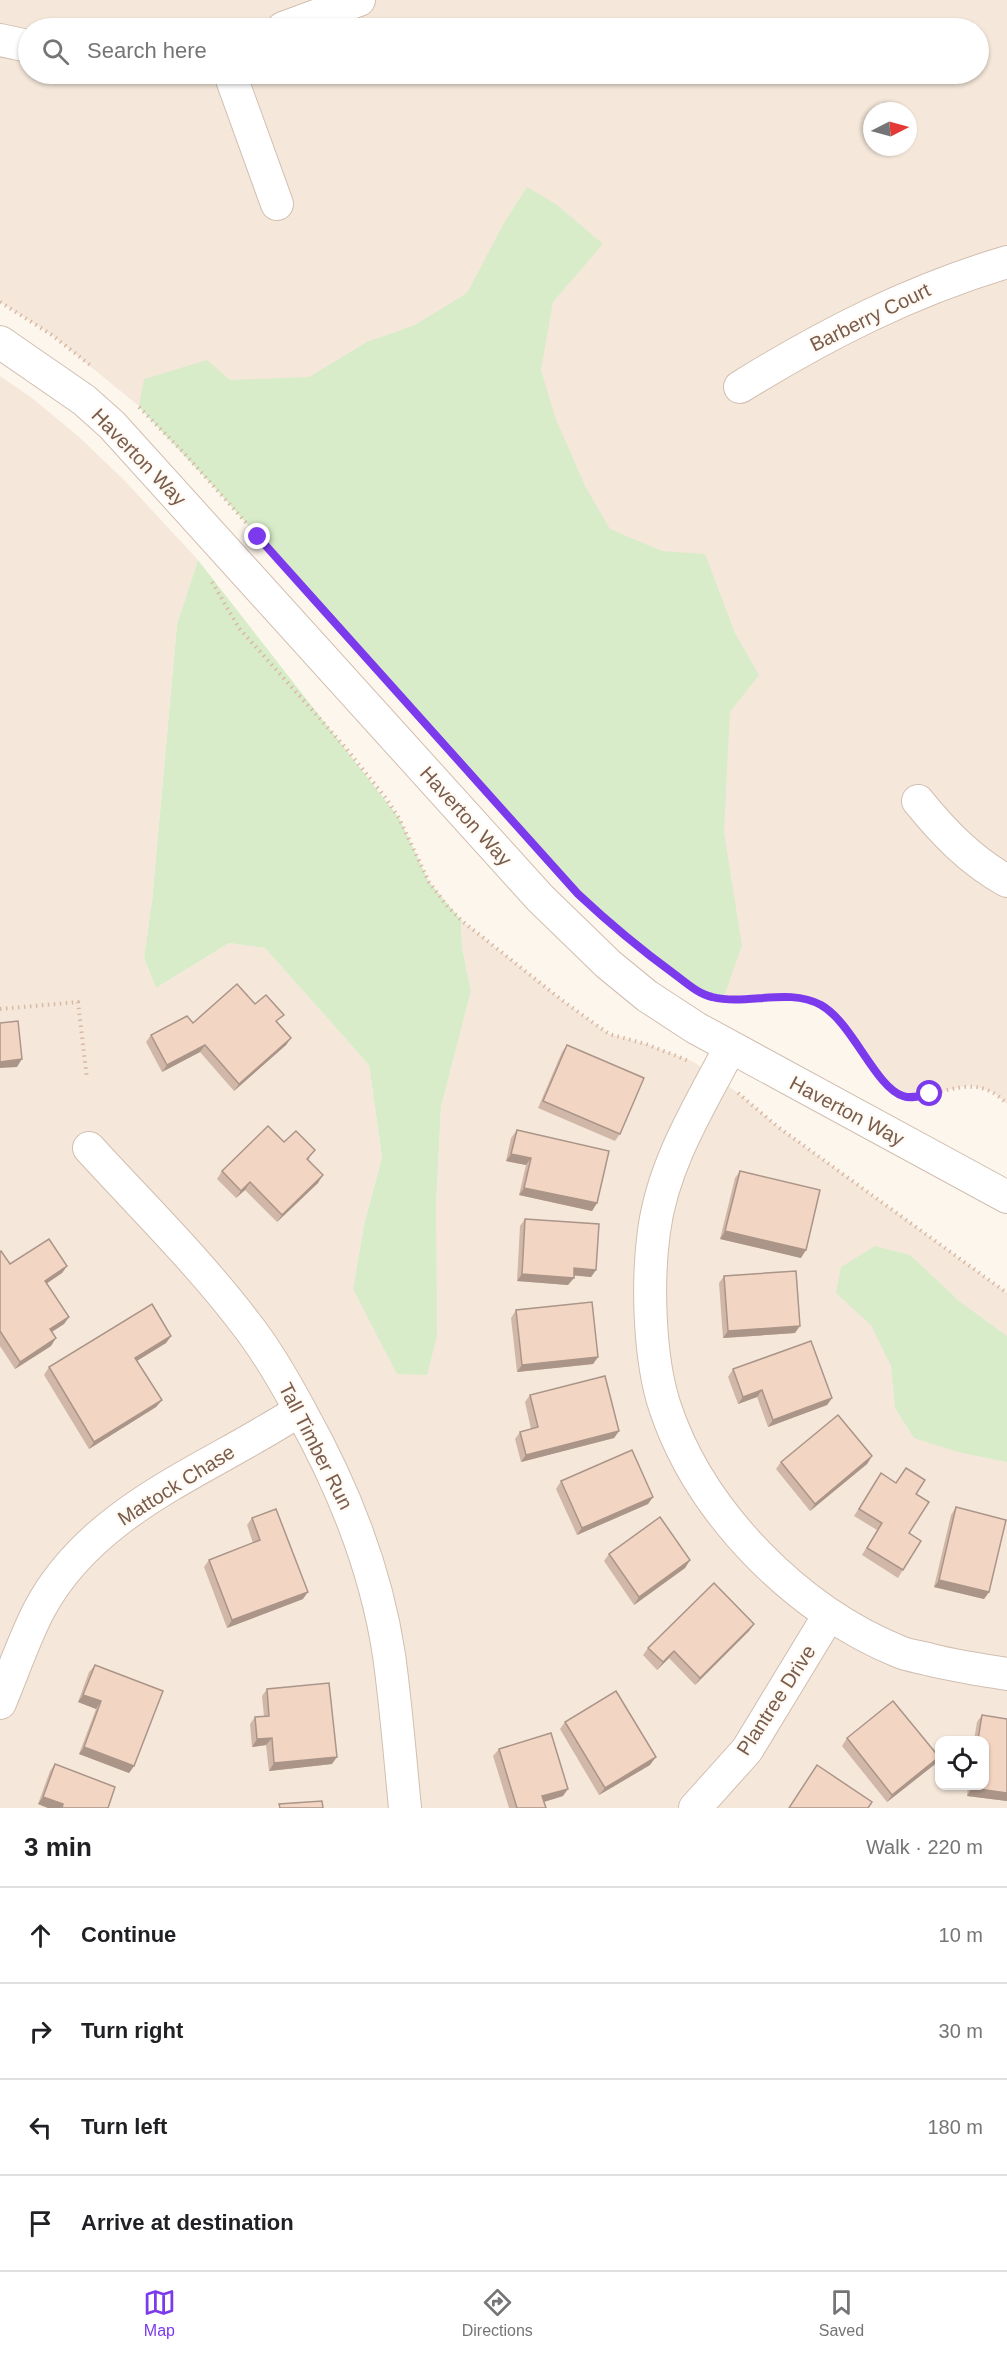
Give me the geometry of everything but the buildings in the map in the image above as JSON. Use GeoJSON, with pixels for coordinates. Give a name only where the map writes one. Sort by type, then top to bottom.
{"type":"FeatureCollection","features":[{"type":"Feature","properties":{"kind":"street"},"geometry":{"type":"LineString","coordinates":[[310,18],[359,0]]}},
{"type":"Feature","properties":{"kind":"street"},"geometry":{"type":"LineString","coordinates":[[0,40],[18,44]]}},
{"type":"Feature","properties":{"kind":"street"},"geometry":{"type":"LineString","coordinates":[[234,84],[277,204]]}},
{"type":"Feature","properties":{"kind":"street","name":"Barberry Court"},"geometry":{"type":"LineString","coordinates":[[740,387],[796,352],[906,297],[947,280],[1007,262]]}},
{"type":"Feature","properties":{"kind":"street","name":"Haverton Way"},"geometry":{"type":"LineString","coordinates":[[0,342],[84,400],[112,426],[540,898],[575,934],[647,996],[730,1048],[1007,1197]]}},
{"type":"Feature","properties":{"kind":"street"},"geometry":{"type":"LineString","coordinates":[[918,801],[952,840],[972,858],[1007,881]]}},
{"type":"Feature","properties":{"kind":"street"},"geometry":{"type":"LineString","coordinates":[[730,1048],[688,1123],[665,1180],[654,1231],[652,1342],[665,1407],[687,1458],[710,1496],[765,1562],[792,1587],[829,1615],[901,1653],[966,1668],[1007,1674]]}},
{"type":"Feature","properties":{"kind":"street","name":"Tall Timber Run"},"geometry":{"type":"LineString","coordinates":[[89,1148],[199,1268],[246,1324],[272,1360],[328,1460],[354,1522],[375,1593],[389,1653],[405,1808]]}},
{"type":"Feature","properties":{"kind":"street","name":"Mattock Chase"},"geometry":{"type":"LineString","coordinates":[[0,1703],[40,1609],[63,1575],[87,1547],[119,1518],[155,1494],[300,1410]]}},
{"type":"Feature","properties":{"kind":"street","name":"Plantree Drive"},"geometry":{"type":"LineString","coordinates":[[695,1808],[747,1750],[829,1615]]}},
{"type":"Feature","properties":{"kind":"path"},"geometry":{"type":"LineString","coordinates":[[0,302],[52,335],[92,366]]}},
{"type":"Feature","properties":{"kind":"path"},"geometry":{"type":"LineString","coordinates":[[132,401],[184,453],[311,596]]}},
{"type":"Feature","properties":{"kind":"path"},"geometry":{"type":"LineString","coordinates":[[211,579],[239,628],[345,747],[385,797],[399,818],[429,882],[461,921]]}},
{"type":"Feature","properties":{"kind":"path"},"geometry":{"type":"LineString","coordinates":[[644,952],[690,986],[711,997],[782,998],[811,1001],[822,1005],[851,1035],[884,1083],[901,1096],[920,1096],[969,1085],[993,1092],[1007,1104]]}},
{"type":"Feature","properties":{"kind":"path"},"geometry":{"type":"LineString","coordinates":[[0,1009],[78,1002],[87,1079]]}},
{"type":"Feature","properties":{"kind":"shaded area"},"geometry":{"type":"Polygon","coordinates":[[[0,0],[1007,0],[1007,1104],[993,1092],[970,1085],[920,1096],[901,1096],[884,1083],[851,1035],[821,1005],[811,1001],[782,997],[738,999],[711,997],[690,986],[652,958],[578,894],[184,453],[140,407],[52,335],[0,302],[0,0]]]}},
{"type":"Feature","properties":{"kind":"shaded area"},"geometry":{"type":"Polygon","coordinates":[[[0,376],[32,398],[78,436],[125,481],[198,560],[177,624],[152,901],[144,958],[156,988],[229,943],[265,948],[369,1065],[382,1157],[364,1225],[353,1289],[436,1207],[441,1107],[471,991],[462,947],[461,920],[563,1001],[609,1034],[646,1044],[694,1062],[738,1093],[778,1127],[1007,1293],[1007,1808],[0,1808],[0,376]]]}},
{"type":"Feature","properties":{"kind":"green space"},"geometry":{"type":"Polygon","coordinates":[[[527,187],[557,205],[603,244],[553,302],[541,370],[555,417],[585,486],[610,529],[662,551],[705,554],[735,633],[759,675],[730,712],[724,832],[742,946],[723,999],[690,986],[592,908],[215,488],[139,407],[144,379],[207,360],[230,380],[309,377],[367,342],[415,325],[467,293],[504,223],[527,187]]]}},
{"type":"Feature","properties":{"kind":"green space"},"geometry":{"type":"Polygon","coordinates":[[[198,560],[399,818],[429,882],[461,920],[462,947],[471,991],[441,1107],[436,1207],[437,1336],[427,1375],[397,1374],[353,1289],[364,1225],[382,1157],[369,1065],[265,948],[229,943],[156,988],[144,958],[152,901],[177,624],[198,560]]]}},
{"type":"Feature","properties":{"kind":"green space"},"geometry":{"type":"Polygon","coordinates":[[[875,1246],[910,1255],[960,1302],[1007,1336],[1007,1462],[958,1452],[914,1438],[895,1408],[891,1366],[871,1325],[836,1293],[841,1267],[875,1246]]]}},
{"type":"Feature","properties":{"kind":"route"},"geometry":{"type":"LineString","coordinates":[[258,537],[578,894],[627,938],[690,986],[711,997],[798,999],[822,1005],[851,1035],[884,1083],[901,1096],[930,1094]]}}]}
